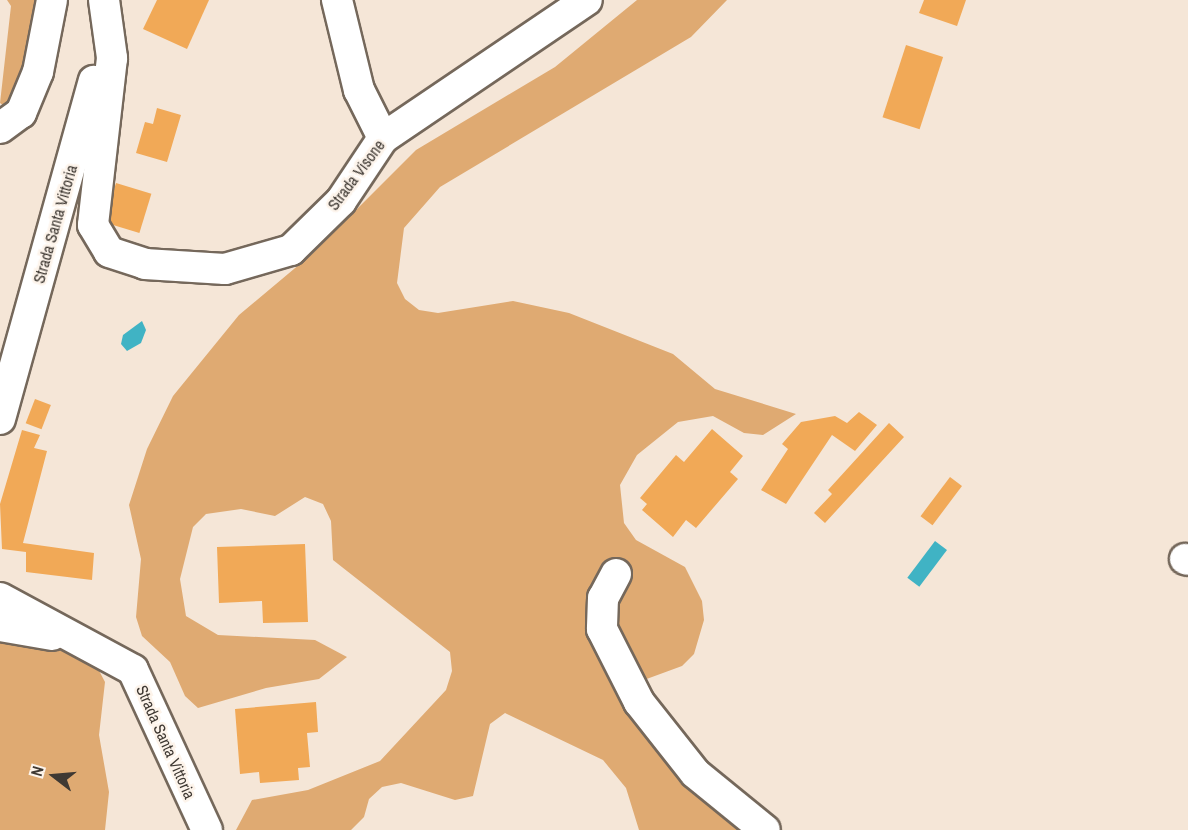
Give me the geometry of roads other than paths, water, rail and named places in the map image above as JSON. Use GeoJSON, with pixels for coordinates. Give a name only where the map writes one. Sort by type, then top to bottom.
{"type":"FeatureCollection","features":[{"type":"Feature","properties":{"kind":"street"},"geometry":{"type":"LineString","coordinates":[[0,128],[21,114],[38,72],[52,0]]}},
{"type":"Feature","properties":{"kind":"street"},"geometry":{"type":"LineString","coordinates":[[337,0],[359,90],[383,138]]}},
{"type":"Feature","properties":{"kind":"street","name":"Strada Visone"},"geometry":{"type":"LineString","coordinates":[[106,14],[112,58],[93,225],[109,252],[145,264],[225,269],[291,250],[341,201],[383,138],[587,0]]}},
{"type":"Feature","properties":{"kind":"street","name":"Strada Santa Vittoria"},"geometry":{"type":"LineString","coordinates":[[0,419],[106,14]]}},
{"type":"Feature","properties":{"kind":"street"},"geometry":{"type":"LineString","coordinates":[[616,574],[603,598],[602,629],[639,702],[694,773],[765,830]]}},
{"type":"Feature","properties":{"kind":"street","name":"Strada Santa Vittoria"},"geometry":{"type":"LineString","coordinates":[[0,598],[88,642],[133,670],[207,830]]}},
{"type":"Feature","properties":{"kind":"street","name":"Strada Santa Vittoria"},"geometry":{"type":"LineString","coordinates":[[0,626],[88,642]]}},
{"type":"Feature","properties":{"kind":"water"},"geometry":{"type":"Polygon","coordinates":[[[142,321],[146,330],[141,343],[127,351],[121,344],[123,335],[142,321]]]}},
{"type":"Feature","properties":{"kind":"water"},"geometry":{"type":"Polygon","coordinates":[[[935,541],[947,550],[919,587],[907,578],[935,541]]]}}]}
